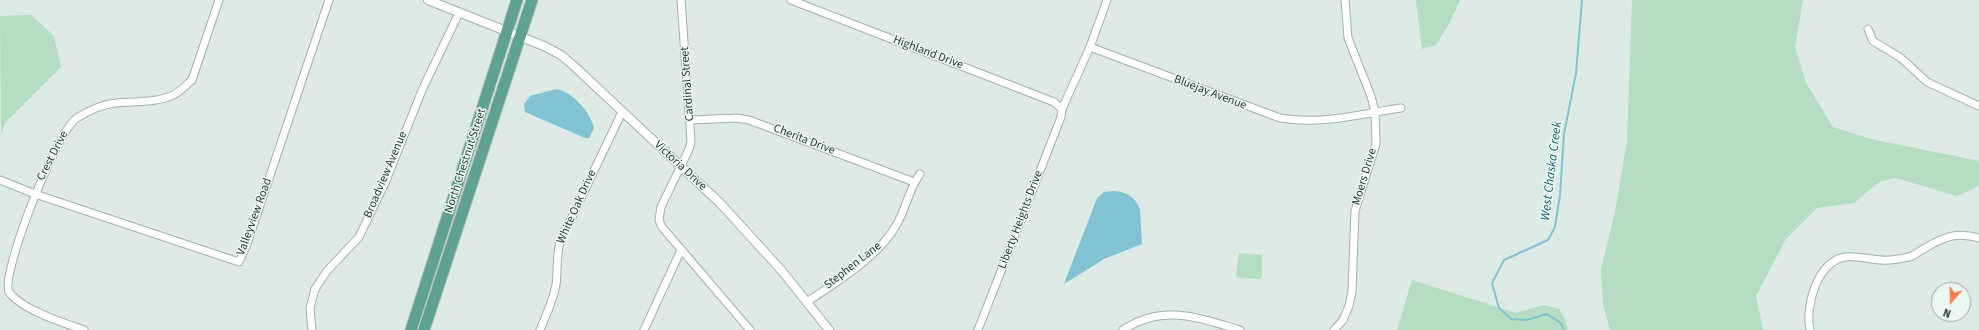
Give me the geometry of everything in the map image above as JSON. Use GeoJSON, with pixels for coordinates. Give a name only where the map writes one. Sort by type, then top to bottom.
{"type":"FeatureCollection","features":[{"type":"Feature","properties":{"kind":"main road","name":"North Chestnut Street"},"geometry":{"type":"LineString","coordinates":[[410,330],[516,0]]}},
{"type":"Feature","properties":{"kind":"main road","name":"North Chestnut Street"},"geometry":{"type":"LineString","coordinates":[[424,330],[532,0]]}},
{"type":"Feature","properties":{"kind":"street","name":"Crest Drive"},"geometry":{"type":"LineString","coordinates":[[84,330],[24,305],[9,292],[6,285],[10,264],[35,194],[50,158],[67,128],[76,118],[94,109],[115,103],[145,102],[173,96],[192,80],[219,0]]}},
{"type":"Feature","properties":{"kind":"street","name":"Valleyview Road"},"geometry":{"type":"LineString","coordinates":[[0,180],[35,194],[238,262],[247,244],[329,0]]}},
{"type":"Feature","properties":{"kind":"street","name":"Victoria Drive"},"geometry":{"type":"LineString","coordinates":[[428,0],[520,36],[561,55],[720,203],[750,235],[829,330]]}},
{"type":"Feature","properties":{"kind":"street","name":"Cardinal Street"},"geometry":{"type":"LineString","coordinates":[[682,0],[691,120],[690,148],[661,207],[659,216],[662,227],[750,330]]}},
{"type":"Feature","properties":{"kind":"street","name":"Highland Drive"},"geometry":{"type":"LineString","coordinates":[[791,0],[1054,102],[1062,109]]}},
{"type":"Feature","properties":{"kind":"street"},"geometry":{"type":"LineString","coordinates":[[1062,109],[1090,47],[1107,0]]}},
{"type":"Feature","properties":{"kind":"street","name":"Moers Drive"},"geometry":{"type":"LineString","coordinates":[[1334,330],[1346,316],[1350,300],[1355,211],[1376,144],[1375,112],[1371,96],[1351,47],[1347,29],[1345,0]]}},
{"type":"Feature","properties":{"kind":"street","name":"Broadview Avenue"},"geometry":{"type":"LineString","coordinates":[[312,330],[310,308],[315,288],[327,270],[359,237],[385,183],[423,88],[459,13]]}},
{"type":"Feature","properties":{"kind":"street"},"geometry":{"type":"LineString","coordinates":[[1868,30],[1873,41],[1900,58],[1926,82],[1979,106]]}},
{"type":"Feature","properties":{"kind":"street","name":"Bluejay Avenue"},"geometry":{"type":"LineString","coordinates":[[1090,47],[1280,118],[1304,121],[1328,121],[1401,108]]}},
{"type":"Feature","properties":{"kind":"street","name":"Liberty Heights Drive"},"geometry":{"type":"LineString","coordinates":[[978,330],[1061,117],[1062,109]]}},
{"type":"Feature","properties":{"kind":"street","name":"White Oak Drive"},"geometry":{"type":"LineString","coordinates":[[540,330],[554,296],[557,255],[560,242],[622,112]]}},
{"type":"Feature","properties":{"kind":"street","name":"Cherita Drive"},"geometry":{"type":"LineString","coordinates":[[691,120],[736,118],[749,120],[914,182]]}},
{"type":"Feature","properties":{"kind":"street","name":"Stephen Lane"},"geometry":{"type":"LineString","coordinates":[[807,302],[870,256],[882,245],[897,225],[914,182],[920,174]]}},
{"type":"Feature","properties":{"kind":"street"},"geometry":{"type":"LineString","coordinates":[[1810,330],[1810,305],[1814,288],[1822,273],[1834,262],[1845,257],[1895,260],[1912,256],[1945,238],[1961,234],[1979,238]]}},
{"type":"Feature","properties":{"kind":"street"},"geometry":{"type":"LineString","coordinates":[[644,330],[681,250]]}},
{"type":"Feature","properties":{"kind":"street"},"geometry":{"type":"LineString","coordinates":[[1123,330],[1144,319],[1177,314],[1191,316],[1240,330]]}},
{"type":"Feature","properties":{"kind":"green space"},"geometry":{"type":"Polygon","coordinates":[[[1416,0],[1460,0],[1449,24],[1436,45],[1422,49],[1416,0]]]}},
{"type":"Feature","properties":{"kind":"green space"},"geometry":{"type":"Polygon","coordinates":[[[1632,0],[1803,0],[1795,47],[1806,83],[1833,127],[1871,139],[1979,161],[1979,186],[1957,196],[1896,178],[1879,182],[1854,203],[1817,208],[1786,239],[1756,296],[1763,330],[1610,330],[1603,304],[1601,269],[1615,212],[1627,141],[1632,0]]]}},
{"type":"Feature","properties":{"kind":"green space"},"geometry":{"type":"Polygon","coordinates":[[[31,15],[54,36],[61,67],[6,122],[1,134],[0,16],[31,15]]]}},
{"type":"Feature","properties":{"kind":"green space"},"geometry":{"type":"Polygon","coordinates":[[[1239,253],[1262,255],[1262,277],[1260,279],[1238,278],[1236,276],[1239,253]]]}},
{"type":"Feature","properties":{"kind":"green space"},"geometry":{"type":"Polygon","coordinates":[[[1412,280],[1516,313],[1544,305],[1559,309],[1566,321],[1568,330],[1397,330],[1412,280]]]}},
{"type":"Feature","properties":{"kind":"water"},"geometry":{"type":"Polygon","coordinates":[[[556,89],[574,98],[585,110],[594,128],[589,138],[585,138],[525,112],[524,104],[530,96],[556,89]]]}},
{"type":"Feature","properties":{"kind":"water"},"geometry":{"type":"Polygon","coordinates":[[[1114,191],[1127,194],[1136,201],[1140,209],[1142,244],[1104,259],[1064,284],[1097,198],[1104,192],[1114,191]]]}},
{"type":"Feature","properties":{"kind":"waterway","name":"West Chaska Creek"},"geometry":{"type":"LineString","coordinates":[[1564,330],[1561,323],[1547,314],[1526,320],[1511,319],[1499,308],[1492,283],[1504,260],[1548,240],[1555,227],[1560,195],[1564,134],[1576,73],[1582,0]]}}]}
